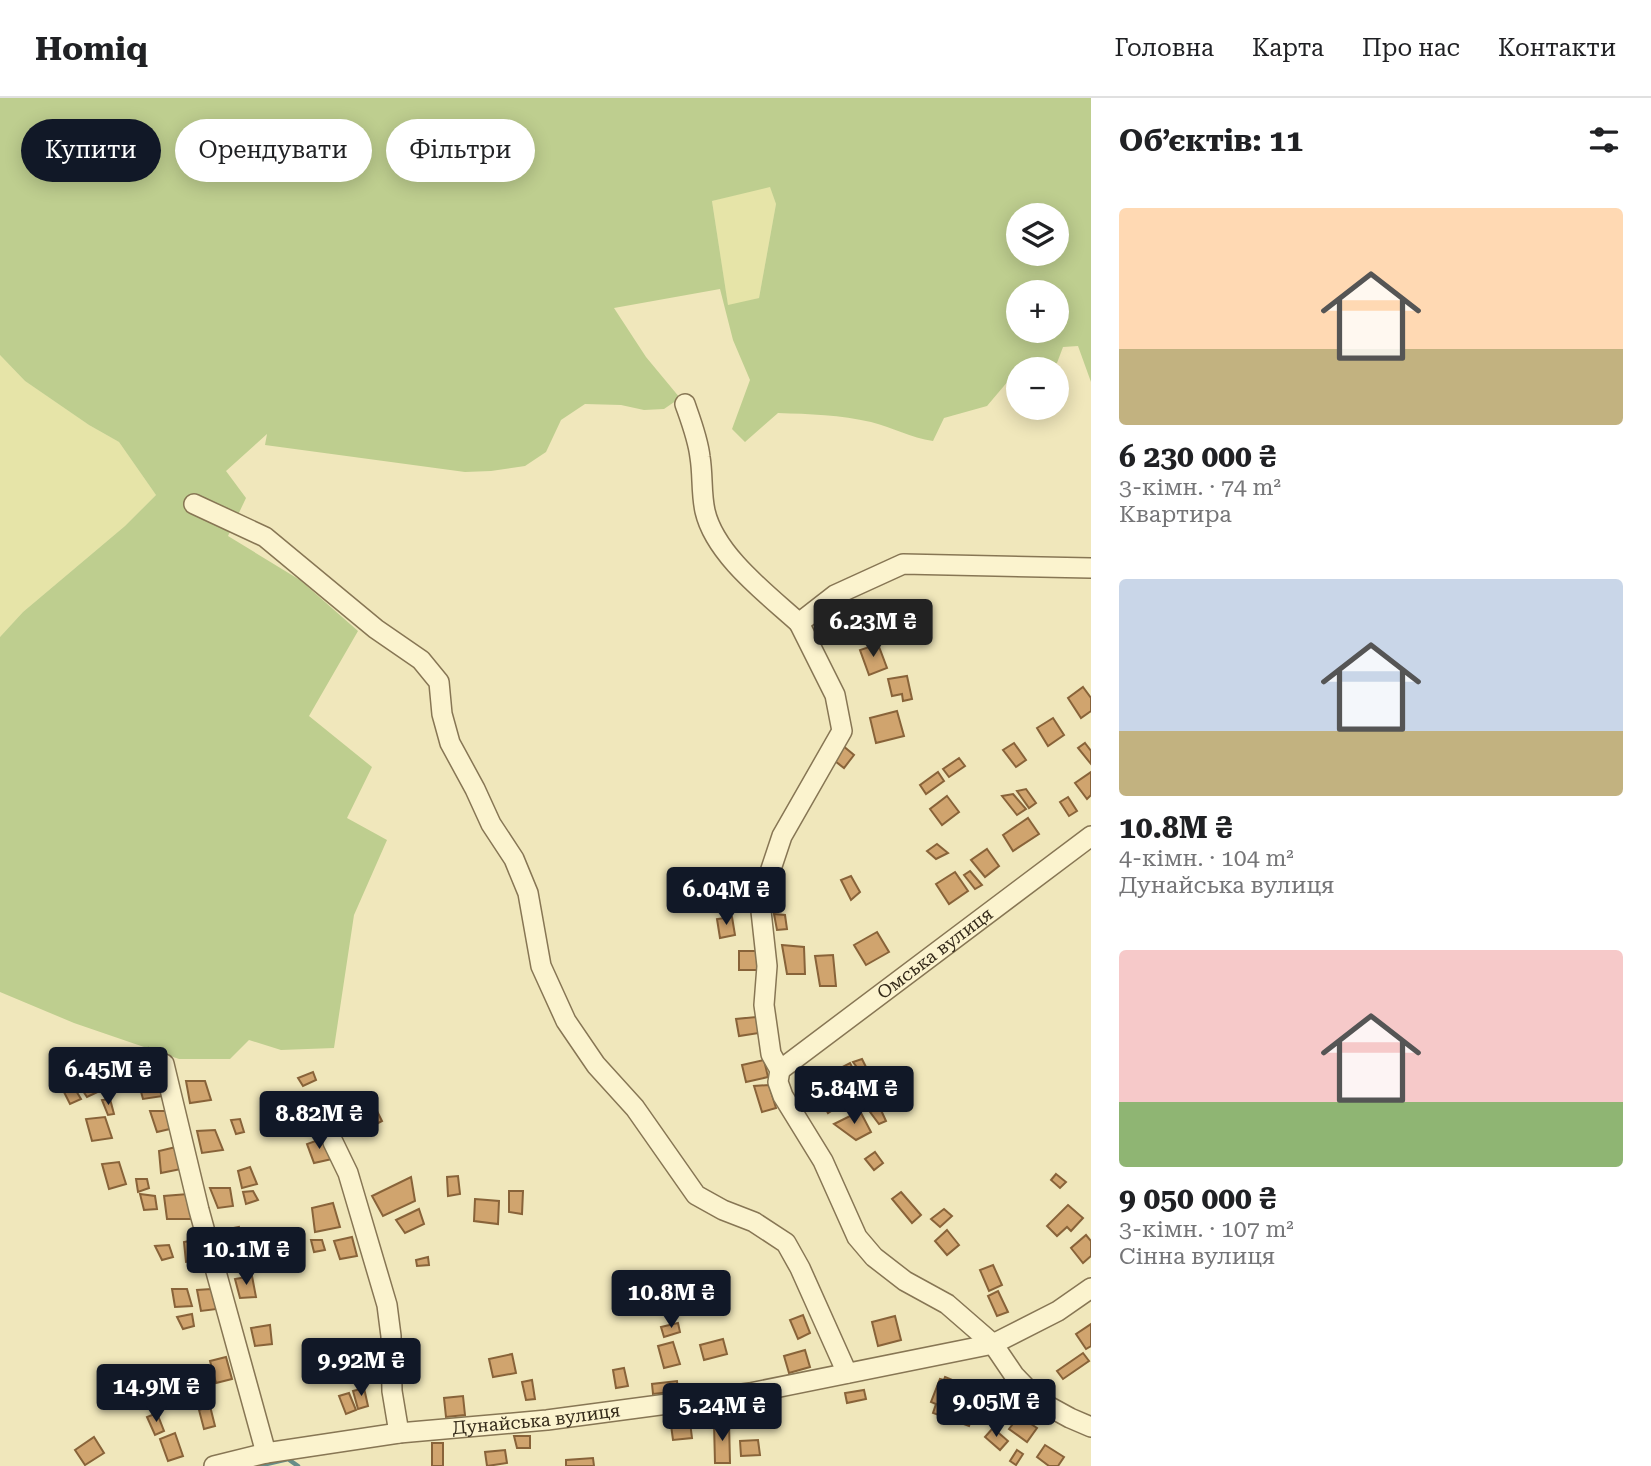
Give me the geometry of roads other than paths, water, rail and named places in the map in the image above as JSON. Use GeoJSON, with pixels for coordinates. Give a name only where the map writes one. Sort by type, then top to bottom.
{"type":"FeatureCollection","features":[{"type":"Feature","properties":{"kind":"street"},"geometry":{"type":"LineString","coordinates":[[685,404],[701,457],[706,513],[716,539],[740,567],[799,622],[835,695],[842,732],[782,836],[760,902],[767,965],[764,1005],[771,1054],[780,1070],[778,1082],[783,1096],[823,1161],[857,1237],[874,1257],[905,1281],[947,1304],[993,1344],[1014,1375],[1039,1401],[1070,1419],[1091,1427]]}},
{"type":"Feature","properties":{"kind":"street"},"geometry":{"type":"LineString","coordinates":[[194,504],[265,537],[376,629],[421,660],[439,682],[442,714],[450,743],[491,824],[514,859],[528,893],[541,966],[566,1021],[596,1065],[635,1108],[696,1195],[723,1210],[754,1222],[786,1243],[847,1373]]}},
{"type":"Feature","properties":{"kind":"street"},"geometry":{"type":"LineString","coordinates":[[799,622],[835,595],[903,565],[1091,568]]}},
{"type":"Feature","properties":{"kind":"street","name":"Омська вулиця"},"geometry":{"type":"LineString","coordinates":[[780,1070],[1091,836]]}},
{"type":"Feature","properties":{"kind":"street"},"geometry":{"type":"LineString","coordinates":[[164,1064],[199,1210],[266,1453]]}},
{"type":"Feature","properties":{"kind":"street"},"geometry":{"type":"LineString","coordinates":[[333,1142],[355,1196],[387,1305],[391,1336],[391,1391],[399,1433]]}},
{"type":"Feature","properties":{"kind":"street","name":"Дунайська вулиця"},"geometry":{"type":"LineString","coordinates":[[214,1466],[266,1453],[399,1433],[547,1420],[750,1393],[993,1344],[1058,1311],[1091,1288]]}},
{"type":"Feature","properties":{"kind":"waterway"},"geometry":{"type":"LineString","coordinates":[[258,1466],[288,1459],[298,1466]]}}]}
